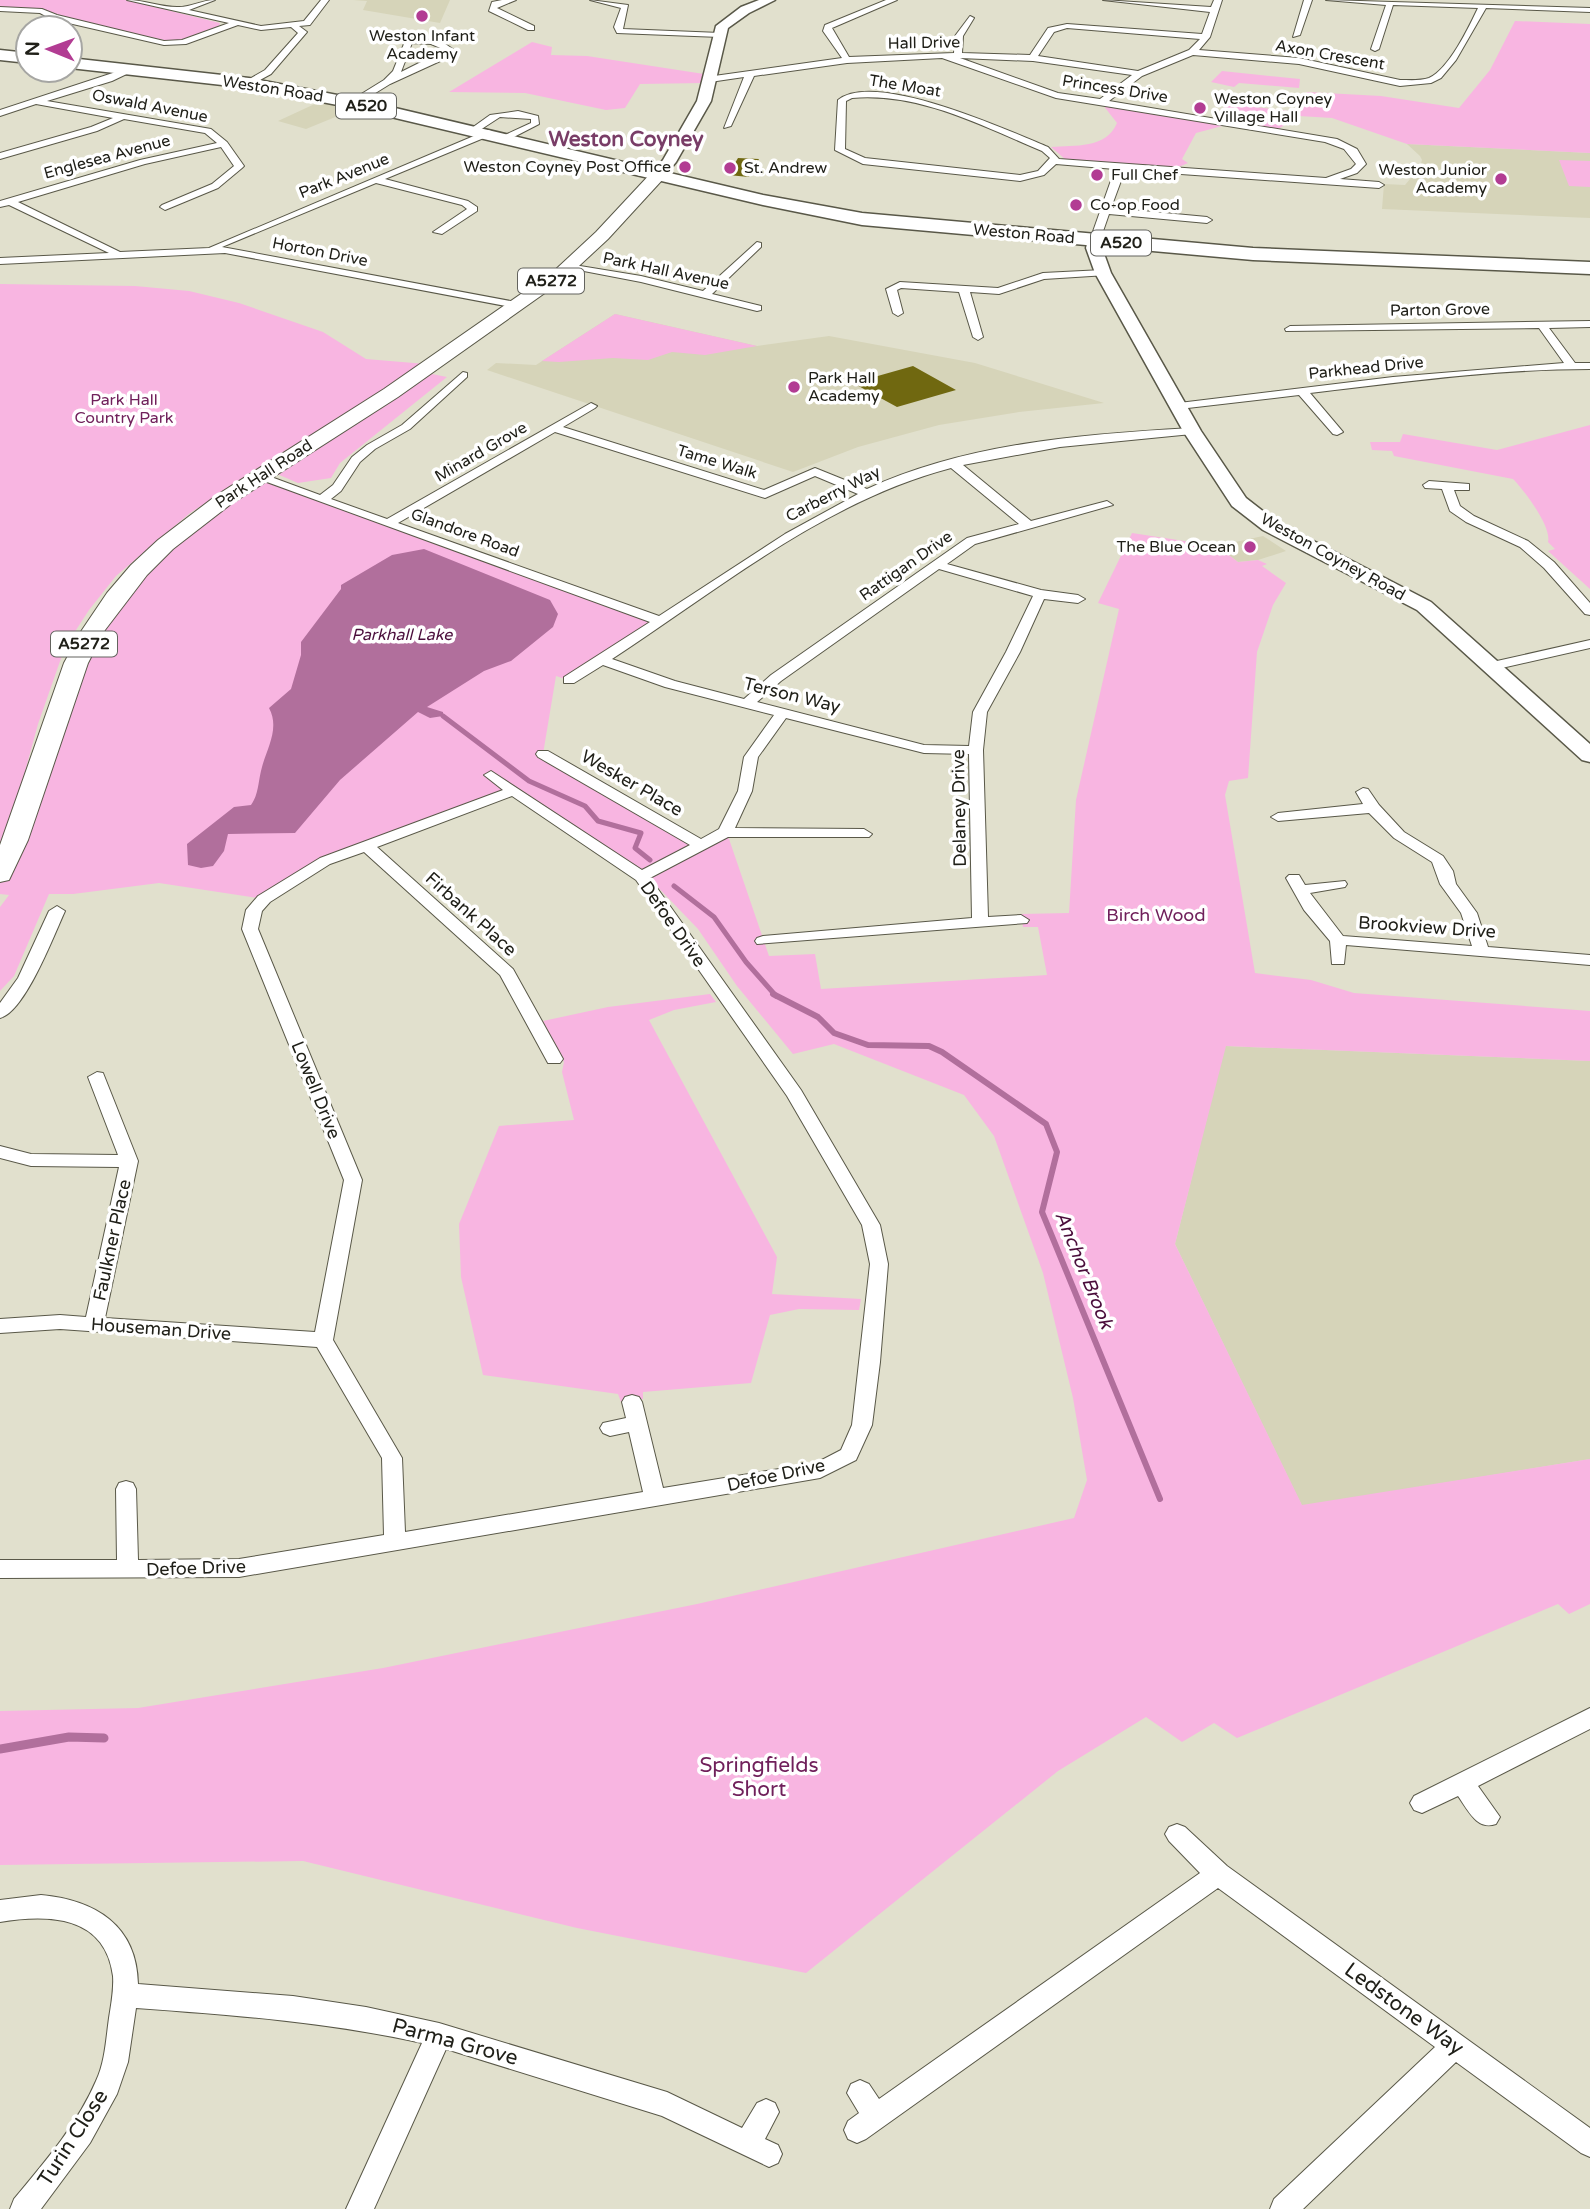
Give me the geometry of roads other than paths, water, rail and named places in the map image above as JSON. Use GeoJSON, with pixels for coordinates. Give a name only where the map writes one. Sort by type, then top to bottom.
{"type":"FeatureCollection","features":[{"type":"Feature","properties":{"kind":"highway","name":"Weston Road"},"geometry":{"type":"LineString","coordinates":[[84,64],[249,83],[353,103],[822,213],[862,219],[1288,256],[1590,268]]}},
{"type":"Feature","properties":{"kind":"main road","name":"Park Hall Road"},"geometry":{"type":"LineString","coordinates":[[0,874],[18,833],[63,692],[86,639],[115,597],[159,550],[211,508],[429,370],[568,267],[658,175]]}},
{"type":"Feature","properties":{"kind":"street"},"geometry":{"type":"LineString","coordinates":[[131,0],[261,29],[290,27],[310,21],[325,0]]}},
{"type":"Feature","properties":{"kind":"street"},"geometry":{"type":"LineString","coordinates":[[178,11],[211,0]]}},
{"type":"Feature","properties":{"kind":"street"},"geometry":{"type":"LineString","coordinates":[[512,0],[495,4],[492,9],[531,28]]}},
{"type":"Feature","properties":{"kind":"street"},"geometry":{"type":"LineString","coordinates":[[594,0],[627,4],[618,27],[620,30],[720,35]]}},
{"type":"Feature","properties":{"kind":"street"},"geometry":{"type":"LineString","coordinates":[[658,175],[665,169],[698,115],[710,79],[722,26],[729,19],[769,0]]}},
{"type":"Feature","properties":{"kind":"street"},"geometry":{"type":"LineString","coordinates":[[847,60],[827,31],[828,27],[893,0]]}},
{"type":"Feature","properties":{"kind":"street"},"geometry":{"type":"LineString","coordinates":[[1107,0],[1216,10]]}},
{"type":"Feature","properties":{"kind":"street"},"geometry":{"type":"LineString","coordinates":[[1101,103],[1139,75],[1192,52],[1206,37],[1218,0]]}},
{"type":"Feature","properties":{"kind":"street"},"geometry":{"type":"LineString","coordinates":[[1296,35],[1308,0]]}},
{"type":"Feature","properties":{"kind":"street"},"geometry":{"type":"LineString","coordinates":[[1330,0],[1467,3],[1482,6],[1590,10]]}},
{"type":"Feature","properties":{"kind":"street"},"geometry":{"type":"LineString","coordinates":[[1547,8],[1553,0]]}},
{"type":"Feature","properties":{"kind":"street"},"geometry":{"type":"LineString","coordinates":[[1376,49],[1384,2]]}},
{"type":"Feature","properties":{"kind":"street","name":"Axon Crescent"},"geometry":{"type":"LineString","coordinates":[[1192,52],[1302,62],[1387,80],[1431,80],[1439,75],[1460,46],[1482,6]]}},
{"type":"Feature","properties":{"kind":"street"},"geometry":{"type":"LineString","coordinates":[[0,9],[42,11],[54,17],[164,43],[183,42],[235,24]]}},
{"type":"Feature","properties":{"kind":"street"},"geometry":{"type":"LineString","coordinates":[[957,20],[969,20],[959,36],[958,55]]}},
{"type":"Feature","properties":{"kind":"street"},"geometry":{"type":"LineString","coordinates":[[1033,58],[1051,30],[1067,26],[1206,37]]}},
{"type":"Feature","properties":{"kind":"street"},"geometry":{"type":"LineString","coordinates":[[249,83],[268,72],[303,32],[290,27]]}},
{"type":"Feature","properties":{"kind":"street"},"geometry":{"type":"LineString","coordinates":[[353,103],[387,82],[446,55],[450,50],[445,45],[410,41],[397,72],[387,82]]}},
{"type":"Feature","properties":{"kind":"street","name":"Hall Drive"},"geometry":{"type":"LineString","coordinates":[[710,79],[847,60],[943,55],[1033,58],[1139,75]]}},
{"type":"Feature","properties":{"kind":"street","name":"Princess Drive"},"geometry":{"type":"LineString","coordinates":[[943,55],[1036,90],[1311,136],[1353,150],[1361,164],[1354,171],[1325,181]]}},
{"type":"Feature","properties":{"kind":"street"},"geometry":{"type":"LineString","coordinates":[[0,113],[109,79],[131,69]]}},
{"type":"Feature","properties":{"kind":"street"},"geometry":{"type":"LineString","coordinates":[[727,126],[750,74]]}},
{"type":"Feature","properties":{"kind":"street","name":"The Moat"},"geometry":{"type":"LineString","coordinates":[[861,95],[916,101],[942,107],[1053,153],[1054,161],[1042,174],[1020,178],[863,161],[839,150],[842,100],[861,95]]}},
{"type":"Feature","properties":{"kind":"street","name":"Oswald Avenue"},"geometry":{"type":"LineString","coordinates":[[37,102],[200,129],[217,136],[239,166],[236,171],[218,184],[165,207]]}},
{"type":"Feature","properties":{"kind":"street"},"geometry":{"type":"LineString","coordinates":[[481,131],[489,118],[499,115],[521,114],[536,118],[535,124],[508,138]]}},
{"type":"Feature","properties":{"kind":"street"},"geometry":{"type":"LineString","coordinates":[[0,156],[94,129],[124,116]]}},
{"type":"Feature","properties":{"kind":"street","name":"Park Avenue"},"geometry":{"type":"LineString","coordinates":[[212,250],[216,246],[376,180],[481,131]]}},
{"type":"Feature","properties":{"kind":"street","name":"Englesea Avenue"},"geometry":{"type":"LineString","coordinates":[[4,203],[143,162],[224,144]]}},
{"type":"Feature","properties":{"kind":"street","name":"Princess Drive"},"geometry":{"type":"LineString","coordinates":[[1054,161],[1379,185]]}},
{"type":"Feature","properties":{"kind":"street"},"geometry":{"type":"LineString","coordinates":[[1095,240],[1108,211],[1121,167]]}},
{"type":"Feature","properties":{"kind":"street"},"geometry":{"type":"LineString","coordinates":[[376,180],[465,203],[474,209],[438,232]]}},
{"type":"Feature","properties":{"kind":"street"},"geometry":{"type":"LineString","coordinates":[[4,203],[114,251],[117,256]]}},
{"type":"Feature","properties":{"kind":"street"},"geometry":{"type":"LineString","coordinates":[[1108,211],[1207,220]]}},
{"type":"Feature","properties":{"kind":"street","name":"Weston Coyney Road"},"geometry":{"type":"LineString","coordinates":[[1095,240],[1094,248],[1103,273],[1192,431],[1239,502],[1270,526],[1424,606],[1590,755]]}},
{"type":"Feature","properties":{"kind":"street"},"geometry":{"type":"LineString","coordinates":[[706,294],[757,245]]}},
{"type":"Feature","properties":{"kind":"street","name":"Horton Drive"},"geometry":{"type":"LineString","coordinates":[[0,261],[212,250],[516,305]]}},
{"type":"Feature","properties":{"kind":"street","name":"Park Hall Avenue"},"geometry":{"type":"LineString","coordinates":[[568,267],[706,294],[757,308]]}},
{"type":"Feature","properties":{"kind":"street"},"geometry":{"type":"LineString","coordinates":[[898,313],[891,289],[900,285],[999,291],[1043,276],[1103,273]]}},
{"type":"Feature","properties":{"kind":"street"},"geometry":{"type":"LineString","coordinates":[[963,287],[978,337]]}},
{"type":"Feature","properties":{"kind":"street"},"geometry":{"type":"LineString","coordinates":[[1541,324],[1571,365]]}},
{"type":"Feature","properties":{"kind":"street","name":"Parton Grove"},"geometry":{"type":"LineString","coordinates":[[1290,329],[1590,324]]}},
{"type":"Feature","properties":{"kind":"street","name":"Parkhead Drive"},"geometry":{"type":"LineString","coordinates":[[1179,406],[1556,366],[1590,366]]}},
{"type":"Feature","properties":{"kind":"street"},"geometry":{"type":"LineString","coordinates":[[323,499],[337,488],[356,460],[371,446],[406,427],[463,375]]}},
{"type":"Feature","properties":{"kind":"street"},"geometry":{"type":"LineString","coordinates":[[1302,391],[1337,432]]}},
{"type":"Feature","properties":{"kind":"street","name":"Minard Grove"},"geometry":{"type":"LineString","coordinates":[[387,524],[591,406]]}},
{"type":"Feature","properties":{"kind":"street","name":"Tame Walk"},"geometry":{"type":"LineString","coordinates":[[554,428],[765,494],[815,472],[867,493]]}},
{"type":"Feature","properties":{"kind":"street","name":"Carberry Way"},"geometry":{"type":"LineString","coordinates":[[569,680],[792,534],[867,493],[954,464],[1042,444],[1192,431]]}},
{"type":"Feature","properties":{"kind":"street"},"geometry":{"type":"LineString","coordinates":[[954,464],[1029,526]]}},
{"type":"Feature","properties":{"kind":"street","name":"Glandore Road"},"geometry":{"type":"LineString","coordinates":[[259,477],[659,621]]}},
{"type":"Feature","properties":{"kind":"street"},"geometry":{"type":"LineString","coordinates":[[1429,485],[1465,487]]}},
{"type":"Feature","properties":{"kind":"street"},"geometry":{"type":"LineString","coordinates":[[1447,486],[1454,508],[1469,519],[1524,544],[1549,565],[1590,611]]}},
{"type":"Feature","properties":{"kind":"street","name":"Rattigan Drive"},"geometry":{"type":"LineString","coordinates":[[747,703],[776,678],[971,541],[1107,505]]}},
{"type":"Feature","properties":{"kind":"street"},"geometry":{"type":"LineString","coordinates":[[939,565],[1040,594],[1078,599]]}},
{"type":"Feature","properties":{"kind":"street","name":"Delaney Drive"},"geometry":{"type":"LineString","coordinates":[[981,922],[976,750],[980,712],[1013,652],[1040,594]]}},
{"type":"Feature","properties":{"kind":"street"},"geometry":{"type":"LineString","coordinates":[[1493,666],[1590,644]]}},
{"type":"Feature","properties":{"kind":"street","name":"Terson Way"},"geometry":{"type":"LineString","coordinates":[[602,660],[670,684],[924,749],[976,750]]}},
{"type":"Feature","properties":{"kind":"street"},"geometry":{"type":"LineString","coordinates":[[726,832],[745,791],[751,757],[782,713]]}},
{"type":"Feature","properties":{"kind":"street","name":"Wesker Place"},"geometry":{"type":"LineString","coordinates":[[543,754],[701,845]]}},
{"type":"Feature","properties":{"kind":"street","name":"Defoe Drive"},"geometry":{"type":"LineString","coordinates":[[0,1569],[239,1569],[820,1470],[849,1455],[862,1424],[879,1264],[871,1225],[796,1094],[641,877],[491,775]]}},
{"type":"Feature","properties":{"kind":"street","name":"Lowell Drive"},"geometry":{"type":"LineString","coordinates":[[323,1340],[354,1180],[250,929],[254,910],[264,900],[325,861],[513,791]]}},
{"type":"Feature","properties":{"kind":"street"},"geometry":{"type":"LineString","coordinates":[[1363,792],[1373,808],[1399,835],[1438,859],[1448,884],[1469,913],[1480,950]]}},
{"type":"Feature","properties":{"kind":"street"},"geometry":{"type":"LineString","coordinates":[[1278,817],[1302,821],[1373,808]]}},
{"type":"Feature","properties":{"kind":"street"},"geometry":{"type":"LineString","coordinates":[[641,877],[726,832],[863,834]]}},
{"type":"Feature","properties":{"kind":"street","name":"Firbank Place"},"geometry":{"type":"LineString","coordinates":[[367,846],[507,972],[554,1059]]}},
{"type":"Feature","properties":{"kind":"street","name":"Brookview Drive"},"geometry":{"type":"LineString","coordinates":[[1339,884],[1297,884],[1310,907],[1338,940],[1590,960]]}},
{"type":"Feature","properties":{"kind":"street"},"geometry":{"type":"LineString","coordinates":[[0,1013],[24,981],[57,911]]}},
{"type":"Feature","properties":{"kind":"street"},"geometry":{"type":"LineString","coordinates":[[763,941],[798,947],[981,922],[1021,920]]}},
{"type":"Feature","properties":{"kind":"street"},"geometry":{"type":"LineString","coordinates":[[1338,940],[1338,961]]}},
{"type":"Feature","properties":{"kind":"street","name":"Faulkner Place"},"geometry":{"type":"LineString","coordinates":[[94,1324],[129,1161],[97,1077]]}},
{"type":"Feature","properties":{"kind":"street"},"geometry":{"type":"LineString","coordinates":[[0,1152],[31,1160],[129,1161]]}},
{"type":"Feature","properties":{"kind":"street","name":"Houseman Drive"},"geometry":{"type":"LineString","coordinates":[[0,1326],[60,1322],[323,1340]]}},
{"type":"Feature","properties":{"kind":"street"},"geometry":{"type":"LineString","coordinates":[[323,1340],[392,1458],[395,1541]]}},
{"type":"Feature","properties":{"kind":"street"},"geometry":{"type":"LineString","coordinates":[[632,1402],[655,1499]]}},
{"type":"Feature","properties":{"kind":"street"},"geometry":{"type":"LineString","coordinates":[[610,1428],[637,1423]]}},
{"type":"Feature","properties":{"kind":"street"},"geometry":{"type":"LineString","coordinates":[[126,1489],[128,1570]]}},
{"type":"Feature","properties":{"kind":"street"},"geometry":{"type":"LineString","coordinates":[[1422,1803],[1590,1718]]}},
{"type":"Feature","properties":{"kind":"street"},"geometry":{"type":"LineString","coordinates":[[1462,1784],[1488,1817]]}},
{"type":"Feature","properties":{"kind":"street","name":"Ledstone Way"},"geometry":{"type":"LineString","coordinates":[[1177,1834],[1218,1874],[1590,2144]]}},
{"type":"Feature","properties":{"kind":"street"},"geometry":{"type":"LineString","coordinates":[[860,2093],[867,2123],[1218,1874]]}},
{"type":"Feature","properties":{"kind":"street","name":"Turin Close"},"geometry":{"type":"LineString","coordinates":[[0,1911],[42,1905],[67,1908],[89,1917],[112,1938],[121,1955],[125,1975],[125,1996],[109,2082],[90,2119],[24,2209]]}},
{"type":"Feature","properties":{"kind":"street","name":"Parma Grove"},"geometry":{"type":"LineString","coordinates":[[125,1996],[293,2008],[366,2019],[439,2035],[667,2105],[758,2150],[766,2112]]}},
{"type":"Feature","properties":{"kind":"street"},"geometry":{"type":"LineString","coordinates":[[360,2209],[439,2035]]}},
{"type":"Feature","properties":{"kind":"street"},"geometry":{"type":"LineString","coordinates":[[1283,2209],[1454,2046]]}},
{"type":"Feature","properties":{"kind":"water","name":"Parkhall Lake"},"geometry":{"type":"Polygon","coordinates":[[[424,549],[550,600],[558,614],[553,627],[511,661],[484,671],[427,707],[443,712],[443,716],[430,718],[418,712],[340,780],[295,833],[228,834],[224,851],[213,866],[201,868],[188,865],[187,844],[234,807],[251,805],[254,801],[273,730],[269,708],[291,689],[301,655],[301,642],[341,589],[341,585],[392,555],[424,549]]]}},
{"type":"Feature","properties":{"kind":"waterway","name":"Anchor Brook"},"geometry":{"type":"LineString","coordinates":[[443,716],[529,781],[585,806],[598,821],[641,833],[635,848],[650,860]]}},
{"type":"Feature","properties":{"kind":"waterway","name":"Anchor Brook"},"geometry":{"type":"LineString","coordinates":[[674,886],[714,917],[746,962],[775,995]]}},
{"type":"Feature","properties":{"kind":"waterway","name":"Anchor Brook"},"geometry":{"type":"LineString","coordinates":[[775,995],[818,1017],[834,1033],[868,1045],[929,1046],[942,1052],[1046,1124],[1057,1152],[1042,1212],[1160,1499]]}},
{"type":"Feature","properties":{"kind":"waterway"},"geometry":{"type":"LineString","coordinates":[[0,1749],[69,1737],[104,1738]]}},
{"type":"Feature","properties":{"kind":"place","name":"Weston Infant Academy"},"geometry":{"type":"Point","coordinates":[422,16]}},
{"type":"Feature","properties":{"kind":"place","name":"Weston Coyney Village Hall"},"geometry":{"type":"Point","coordinates":[1200,108]}},
{"type":"Feature","properties":{"kind":"place","name":"Weston Coyney Post Office"},"geometry":{"type":"Point","coordinates":[685,167]}},
{"type":"Feature","properties":{"kind":"place","name":"St. Andrew"},"geometry":{"type":"Point","coordinates":[730,168]}},
{"type":"Feature","properties":{"kind":"place","name":"Full Chef"},"geometry":{"type":"Point","coordinates":[1097,175]}},
{"type":"Feature","properties":{"kind":"place","name":"Weston Junior Academy"},"geometry":{"type":"Point","coordinates":[1501,179]}},
{"type":"Feature","properties":{"kind":"place","name":"Co-op Food"},"geometry":{"type":"Point","coordinates":[1076,205]}},
{"type":"Feature","properties":{"kind":"place","name":"Park Hall Academy"},"geometry":{"type":"Point","coordinates":[794,387]}},
{"type":"Feature","properties":{"kind":"place","name":"The Blue Ocean"},"geometry":{"type":"Point","coordinates":[1250,547]}},
{"type":"Feature","properties":{"kind":"district","name":"Weston Coyney"},"geometry":{"type":"Point","coordinates":[626,139]}},
{"type":"Feature","properties":{"kind":"park label","name":"Park Hall Country Park"},"geometry":{"type":"Point","coordinates":[124,409]}},
{"type":"Feature","properties":{"kind":"park label","name":"Birch Wood"},"geometry":{"type":"Point","coordinates":[1156,915]}},
{"type":"Feature","properties":{"kind":"park label","name":"Springfields Short"},"geometry":{"type":"Point","coordinates":[759,1777]}}]}
